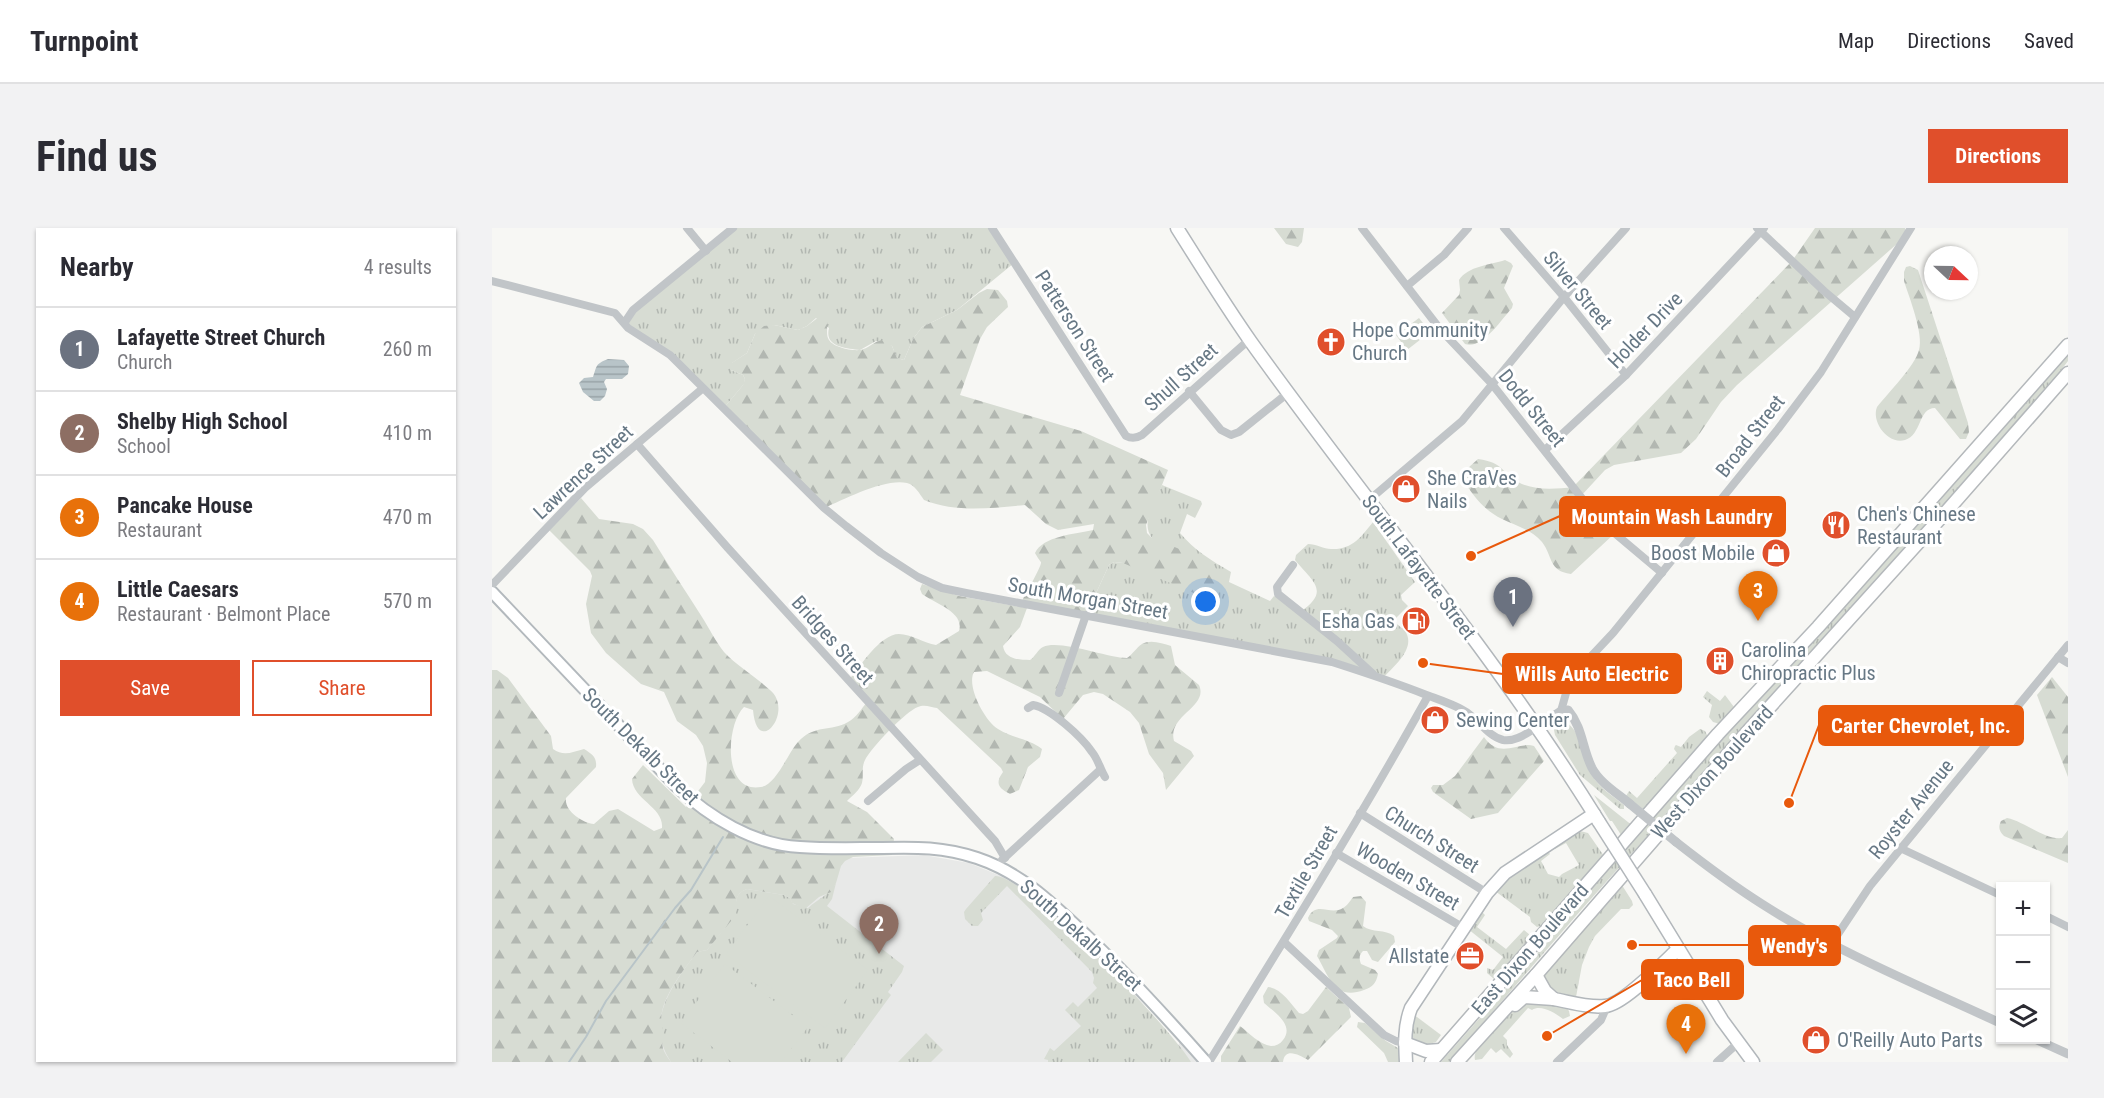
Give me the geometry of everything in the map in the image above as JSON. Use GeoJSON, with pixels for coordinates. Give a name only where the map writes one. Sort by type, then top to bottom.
{"type":"FeatureCollection","features":[{"type":"Feature","properties":{"kind":"main road","name":"South Lafayette Street"},"geometry":{"type":"LineString","coordinates":[[1177,228],[1288,393],[1537,727],[1597,818],[1717,1012],[1753,1062]]}},
{"type":"Feature","properties":{"kind":"main road","name":"West Dixon Boulevard"},"geometry":{"type":"LineString","coordinates":[[1629,836],[1737,713],[1834,610],[2068,345]]}},
{"type":"Feature","properties":{"kind":"main road","name":"West Dixon Boulevard"},"geometry":{"type":"LineString","coordinates":[[1644,849],[2068,373]]}},
{"type":"Feature","properties":{"kind":"main road","name":"South Dekalb Street"},"geometry":{"type":"LineString","coordinates":[[492,592],[692,801],[740,831],[766,841],[798,848],[933,847],[1001,862],[1052,902],[1144,991],[1207,1062]]}},
{"type":"Feature","properties":{"kind":"main road"},"geometry":{"type":"LineString","coordinates":[[1406,1062],[1406,1023],[1414,1002],[1487,893],[1511,868],[1597,818]]}},
{"type":"Feature","properties":{"kind":"main road","name":"East Dixon Boulevard"},"geometry":{"type":"LineString","coordinates":[[1431,1062],[1629,836]]}},
{"type":"Feature","properties":{"kind":"main road","name":"East Dixon Boulevard"},"geometry":{"type":"LineString","coordinates":[[1458,1062],[1644,849]]}},
{"type":"Feature","properties":{"kind":"main road"},"geometry":{"type":"LineString","coordinates":[[1508,1006],[1514,1006],[1524,997],[1607,1006],[1624,997],[1678,949]]}},
{"type":"Feature","properties":{"kind":"main road"},"geometry":{"type":"LineString","coordinates":[[1536,975],[1545,991],[1554,999]]}},
{"type":"Feature","properties":{"kind":"main road"},"geometry":{"type":"LineString","coordinates":[[1405,1043],[1426,1052],[1441,1050]]}},
{"type":"Feature","properties":{"kind":"street"},"geometry":{"type":"LineString","coordinates":[[687,228],[706,251]]}},
{"type":"Feature","properties":{"kind":"street"},"geometry":{"type":"LineString","coordinates":[[625,322],[633,310],[733,228]]}},
{"type":"Feature","properties":{"kind":"street","name":"Patterson Street"},"geometry":{"type":"LineString","coordinates":[[992,228],[1126,435],[1134,438]]}},
{"type":"Feature","properties":{"kind":"street","name":"Dodd Street"},"geometry":{"type":"LineString","coordinates":[[1362,228],[1440,329],[1492,384],[1599,520],[1662,573]]}},
{"type":"Feature","properties":{"kind":"street"},"geometry":{"type":"LineString","coordinates":[[1407,286],[1444,255],[1468,228]]}},
{"type":"Feature","properties":{"kind":"street","name":"Silver Street"},"geometry":{"type":"LineString","coordinates":[[1504,228],[1564,297],[1626,375]]}},
{"type":"Feature","properties":{"kind":"street"},"geometry":{"type":"LineString","coordinates":[[1369,500],[1462,421],[1564,297],[1626,228]]}},
{"type":"Feature","properties":{"kind":"street","name":"Broad Street"},"geometry":{"type":"LineString","coordinates":[[1561,711],[1568,686],[1581,666],[1613,633],[1662,573],[1821,372],[1911,228]]}},
{"type":"Feature","properties":{"kind":"street"},"geometry":{"type":"LineString","coordinates":[[1761,229],[1824,291],[1855,317]]}},
{"type":"Feature","properties":{"kind":"street","name":"Holder Drive"},"geometry":{"type":"LineString","coordinates":[[1545,450],[1626,375],[1761,229]]}},
{"type":"Feature","properties":{"kind":"street","name":"South Morgan Street"},"geometry":{"type":"LineString","coordinates":[[492,281],[610,310],[619,315],[629,329],[670,355],[824,508],[881,553],[908,572],[929,583],[954,591],[1332,662],[1374,675],[1466,711],[1493,735],[1502,739],[1515,739],[1561,711]]}},
{"type":"Feature","properties":{"kind":"street","name":"Shull Street"},"geometry":{"type":"LineString","coordinates":[[1134,438],[1142,435],[1250,339]]}},
{"type":"Feature","properties":{"kind":"street","name":"Lawrence Street"},"geometry":{"type":"LineString","coordinates":[[492,585],[585,488],[702,389]]}},
{"type":"Feature","properties":{"kind":"street"},"geometry":{"type":"LineString","coordinates":[[1189,392],[1221,430],[1231,435],[1239,432],[1288,393]]}},
{"type":"Feature","properties":{"kind":"street","name":"Bridges Street"},"geometry":{"type":"LineString","coordinates":[[637,444],[727,547],[995,841],[1001,862]]}},
{"type":"Feature","properties":{"kind":"street"},"geometry":{"type":"LineString","coordinates":[[1293,565],[1277,587],[1278,594],[1337,641],[1374,675]]}},
{"type":"Feature","properties":{"kind":"street"},"geometry":{"type":"LineString","coordinates":[[1059,693],[1086,615]]}},
{"type":"Feature","properties":{"kind":"street","name":"Royster Avenue"},"geometry":{"type":"LineString","coordinates":[[1832,943],[1870,886],[1900,848],[2068,645]]}},
{"type":"Feature","properties":{"kind":"street"},"geometry":{"type":"LineString","coordinates":[[2058,657],[2068,663]]}},
{"type":"Feature","properties":{"kind":"street","name":"Textile Street"},"geometry":{"type":"LineString","coordinates":[[1207,1062],[1284,942],[1428,696]]}},
{"type":"Feature","properties":{"kind":"street"},"geometry":{"type":"LineString","coordinates":[[1001,862],[1103,773],[1094,754],[1068,727],[1041,707],[1033,705],[1028,708]]}},
{"type":"Feature","properties":{"kind":"street"},"geometry":{"type":"LineString","coordinates":[[1561,711],[1568,710],[1580,728],[1586,752],[1597,776],[1722,878],[1763,905],[1832,943],[1996,1021]]}},
{"type":"Feature","properties":{"kind":"street"},"geometry":{"type":"LineString","coordinates":[[868,801],[920,760]]}},
{"type":"Feature","properties":{"kind":"street","name":"Church Street"},"geometry":{"type":"LineString","coordinates":[[1360,813],[1487,893]]}},
{"type":"Feature","properties":{"kind":"street"},"geometry":{"type":"LineString","coordinates":[[1900,848],[1996,893]]}},
{"type":"Feature","properties":{"kind":"street","name":"Wooden Street"},"geometry":{"type":"LineString","coordinates":[[1336,853],[1464,928]]}},
{"type":"Feature","properties":{"kind":"street"},"geometry":{"type":"LineString","coordinates":[[2050,918],[2068,927]]}},
{"type":"Feature","properties":{"kind":"street"},"geometry":{"type":"LineString","coordinates":[[1284,942],[1384,1035],[1405,1043]]}},
{"type":"Feature","properties":{"kind":"street"},"geometry":{"type":"LineString","coordinates":[[1557,1062],[1601,1020],[1607,1006]]}},
{"type":"Feature","properties":{"kind":"street"},"geometry":{"type":"LineString","coordinates":[[1717,1062],[1738,1042]]}},
{"type":"Feature","properties":{"kind":"street"},"geometry":{"type":"LineString","coordinates":[[2046,1044],[2068,1054]]}},
{"type":"Feature","properties":{"kind":"shaded area"},"geometry":{"type":"Polygon","coordinates":[[[608,359],[624,360],[629,366],[628,374],[622,379],[606,379],[604,382],[607,389],[605,396],[600,401],[594,401],[583,392],[579,383],[584,378],[593,377],[597,366],[608,359]]]}},
{"type":"Feature","properties":{"kind":"shaded area"},"geometry":{"type":"Polygon","coordinates":[[[924,855],[969,863],[1001,876],[1030,894],[1130,988],[1178,1047],[1180,1040],[1199,1062],[604,1062],[742,862],[924,855]]]}},
{"type":"Feature","properties":{"kind":"green space"},"geometry":{"type":"Polygon","coordinates":[[[733,228],[992,228],[1014,263],[957,310],[922,327],[913,339],[904,360],[897,358],[892,346],[876,341],[860,350],[837,345],[830,339],[829,328],[816,318],[798,330],[774,325],[755,334],[747,353],[732,363],[731,370],[743,375],[745,379],[744,384],[723,409],[670,355],[628,328],[625,320],[733,228]]]}},
{"type":"Feature","properties":{"kind":"green space"},"geometry":{"type":"Polygon","coordinates":[[[1274,228],[1304,228],[1302,242],[1298,247],[1286,244],[1274,228]]]}},
{"type":"Feature","properties":{"kind":"green space"},"geometry":{"type":"Polygon","coordinates":[[[1815,228],[1905,228],[1907,235],[1737,385],[1721,402],[1696,439],[1681,453],[1614,465],[1605,470],[1581,496],[1614,534],[1571,574],[1558,570],[1538,538],[1496,516],[1475,497],[1463,479],[1468,468],[1478,459],[1498,465],[1524,485],[1552,489],[1573,487],[1792,261],[1815,228]]]}},
{"type":"Feature","properties":{"kind":"green space"},"geometry":{"type":"Polygon","coordinates":[[[1505,260],[1513,266],[1504,288],[1513,304],[1512,308],[1478,343],[1465,344],[1442,313],[1459,295],[1459,280],[1463,275],[1474,269],[1505,260]]]}},
{"type":"Feature","properties":{"kind":"green space"},"geometry":{"type":"Polygon","coordinates":[[[1910,266],[1918,270],[1924,288],[1924,300],[1928,300],[1968,423],[1969,432],[1966,439],[1960,439],[1935,408],[1926,412],[1914,433],[1905,440],[1899,441],[1887,436],[1876,419],[1877,407],[1907,371],[1919,350],[1918,325],[1904,281],[1906,267],[1910,266]]]}},
{"type":"Feature","properties":{"kind":"green space"},"geometry":{"type":"Polygon","coordinates":[[[987,289],[998,290],[1007,301],[1008,307],[987,327],[980,339],[960,395],[1081,431],[1168,470],[1146,525],[1147,533],[1152,538],[1198,557],[1214,567],[1219,572],[1221,581],[1219,591],[1215,596],[1208,599],[1123,563],[1114,562],[1109,565],[1086,615],[1021,603],[1041,565],[1035,553],[1039,547],[1052,539],[1093,530],[1094,524],[1058,530],[1046,524],[1025,505],[949,507],[924,500],[910,484],[898,482],[865,490],[824,508],[723,409],[743,385],[745,379],[743,375],[731,370],[730,364],[747,353],[755,334],[764,326],[774,325],[798,330],[820,316],[827,318],[827,334],[833,344],[847,349],[860,350],[883,340],[892,346],[897,358],[904,360],[913,339],[922,327],[957,310],[987,289]]]}},
{"type":"Feature","properties":{"kind":"green space"},"geometry":{"type":"Polygon","coordinates":[[[1419,318],[1430,332],[1407,350],[1396,335],[1419,318]]]}},
{"type":"Feature","properties":{"kind":"green space"},"geometry":{"type":"Polygon","coordinates":[[[2068,349],[2068,361],[2042,395],[1582,909],[1449,1062],[1441,1062],[1539,951],[1573,906],[2068,349]]]}},
{"type":"Feature","properties":{"kind":"green space"},"geometry":{"type":"Polygon","coordinates":[[[1162,485],[1201,501],[1202,504],[1195,518],[1187,514],[1180,533],[1197,550],[1231,572],[1229,582],[1270,601],[1274,596],[1286,601],[1300,612],[1315,598],[1317,592],[1313,581],[1295,560],[1296,555],[1308,544],[1328,549],[1350,545],[1373,522],[1415,582],[1401,595],[1402,600],[1408,606],[1393,621],[1405,631],[1408,637],[1406,650],[1398,663],[1383,678],[1332,662],[1086,615],[1109,565],[1114,562],[1123,563],[1152,538],[1148,519],[1162,485]]]}},
{"type":"Feature","properties":{"kind":"green space"},"geometry":{"type":"Polygon","coordinates":[[[581,498],[599,519],[633,524],[643,529],[653,540],[724,652],[770,690],[777,699],[777,718],[767,731],[761,730],[756,724],[753,710],[744,707],[734,728],[731,756],[734,769],[739,780],[748,786],[761,787],[772,781],[804,736],[816,730],[842,725],[856,715],[867,702],[848,681],[871,652],[885,639],[892,635],[904,634],[936,645],[959,631],[960,624],[957,618],[953,613],[922,594],[920,589],[922,584],[959,596],[1027,608],[1020,627],[1003,646],[1006,654],[1017,659],[1030,660],[1041,648],[1051,645],[1127,658],[1145,643],[1156,642],[1171,646],[1175,665],[1199,685],[1201,693],[1194,706],[1176,724],[1173,732],[1174,741],[1191,751],[1194,756],[1166,790],[1163,773],[1149,754],[1139,723],[1130,712],[1103,694],[1094,692],[1083,695],[1063,719],[1040,697],[987,671],[974,672],[973,686],[978,703],[993,725],[1003,732],[1042,749],[1040,757],[1028,767],[1019,790],[1010,794],[1000,787],[999,779],[1003,772],[1001,768],[937,708],[918,707],[898,722],[869,754],[864,763],[861,786],[847,801],[867,812],[894,839],[892,855],[853,857],[845,861],[831,892],[819,897],[805,909],[792,903],[790,898],[784,895],[747,889],[743,891],[737,900],[736,915],[707,950],[697,952],[676,982],[665,1003],[661,1023],[664,1032],[662,1045],[671,1062],[492,1062],[492,670],[497,670],[508,678],[551,736],[553,749],[564,753],[584,749],[595,758],[596,767],[566,798],[571,812],[580,819],[594,824],[609,811],[618,809],[654,831],[662,828],[658,814],[637,793],[634,786],[632,779],[643,765],[686,807],[705,782],[707,763],[703,746],[696,735],[677,721],[664,692],[641,684],[606,653],[591,633],[586,604],[592,576],[590,571],[549,530],[581,498]]]}},
{"type":"Feature","properties":{"kind":"green space"},"geometry":{"type":"Polygon","coordinates":[[[2052,677],[2068,697],[2068,777],[2037,695],[2052,677]]]}},
{"type":"Feature","properties":{"kind":"green space"},"geometry":{"type":"Polygon","coordinates":[[[1707,691],[1720,701],[1725,695],[1734,707],[1720,724],[1713,722],[1709,717],[1712,705],[1703,697],[1707,691]]]}},
{"type":"Feature","properties":{"kind":"green space"},"geometry":{"type":"Polygon","coordinates":[[[1563,721],[1575,731],[1595,780],[1624,805],[1624,809],[1620,809],[1580,775],[1555,735],[1556,724],[1563,721]]]}},
{"type":"Feature","properties":{"kind":"green space"},"geometry":{"type":"Polygon","coordinates":[[[1700,729],[1705,731],[1708,737],[1645,811],[1626,796],[1629,791],[1637,798],[1677,753],[1675,746],[1681,747],[1700,729]]]}},
{"type":"Feature","properties":{"kind":"green space"},"geometry":{"type":"Polygon","coordinates":[[[1484,737],[1490,744],[1503,749],[1534,746],[1544,761],[1498,813],[1471,819],[1433,792],[1431,788],[1433,785],[1443,785],[1455,776],[1484,737]]]}},
{"type":"Feature","properties":{"kind":"green space"},"geometry":{"type":"Polygon","coordinates":[[[1594,795],[1633,826],[1623,838],[1610,821],[1594,795]]]}},
{"type":"Feature","properties":{"kind":"green space"},"geometry":{"type":"Polygon","coordinates":[[[2007,818],[2055,838],[2062,838],[2068,830],[2068,863],[2004,836],[2000,831],[2000,825],[2001,821],[2007,818]]]}},
{"type":"Feature","properties":{"kind":"green space"},"geometry":{"type":"Polygon","coordinates":[[[1580,831],[1588,833],[1604,856],[1544,925],[1537,927],[1531,922],[1530,917],[1495,891],[1504,879],[1547,850],[1550,854],[1541,861],[1548,874],[1559,877],[1579,865],[1566,843],[1555,849],[1554,847],[1580,831]]]}},
{"type":"Feature","properties":{"kind":"green space"},"geometry":{"type":"Polygon","coordinates":[[[995,876],[1011,882],[1065,925],[1157,1019],[1191,1062],[1048,1062],[1044,1059],[1050,1048],[1054,1051],[1081,1026],[1065,1010],[1073,1002],[1078,1007],[1097,988],[1093,983],[1092,972],[1007,886],[981,913],[983,920],[978,926],[972,926],[965,919],[966,909],[995,876]]]}},
{"type":"Feature","properties":{"kind":"green space"},"geometry":{"type":"Polygon","coordinates":[[[1620,882],[1633,905],[1629,909],[1621,909],[1595,936],[1582,965],[1576,997],[1552,989],[1543,975],[1620,882]]]}},
{"type":"Feature","properties":{"kind":"green space"},"geometry":{"type":"Polygon","coordinates":[[[836,883],[832,899],[827,906],[904,966],[888,992],[891,995],[842,1062],[671,1062],[660,1033],[664,1006],[669,993],[697,952],[707,950],[735,915],[736,900],[740,894],[747,889],[784,895],[790,898],[793,904],[808,908],[827,894],[836,883]]]}},
{"type":"Feature","properties":{"kind":"green space"},"geometry":{"type":"Polygon","coordinates":[[[769,896],[868,970],[825,1028],[726,954],[769,896]]]}},
{"type":"Feature","properties":{"kind":"green space"},"geometry":{"type":"Polygon","coordinates":[[[1361,896],[1366,902],[1363,926],[1370,930],[1387,932],[1394,936],[1395,942],[1378,962],[1372,960],[1367,951],[1363,951],[1360,957],[1361,964],[1375,970],[1378,974],[1372,986],[1354,993],[1340,990],[1334,985],[1317,956],[1319,950],[1338,936],[1332,930],[1309,921],[1308,918],[1315,910],[1338,910],[1346,906],[1353,897],[1361,896]]]}},
{"type":"Feature","properties":{"kind":"green space"},"geometry":{"type":"Polygon","coordinates":[[[1480,910],[1485,915],[1477,927],[1506,949],[1524,930],[1530,935],[1530,940],[1494,979],[1487,973],[1487,968],[1493,970],[1503,957],[1468,929],[1480,910]]]}},
{"type":"Feature","properties":{"kind":"green space"},"geometry":{"type":"Polygon","coordinates":[[[725,964],[808,1027],[781,1062],[732,1062],[681,1023],[725,964]]]}},
{"type":"Feature","properties":{"kind":"green space"},"geometry":{"type":"Polygon","coordinates":[[[1268,987],[1281,993],[1299,1013],[1303,1014],[1308,1011],[1326,987],[1349,1008],[1351,1017],[1308,1060],[1297,1054],[1289,1053],[1284,1057],[1283,1062],[1221,1062],[1221,1056],[1240,1026],[1258,1041],[1267,1045],[1276,1045],[1283,1040],[1286,1034],[1285,1024],[1264,1003],[1263,996],[1268,987]]]}},
{"type":"Feature","properties":{"kind":"green space"},"geometry":{"type":"Polygon","coordinates":[[[1525,1000],[1566,1007],[1570,1016],[1563,1019],[1544,1009],[1528,1008],[1503,1036],[1513,1054],[1510,1058],[1501,1049],[1496,1053],[1491,1048],[1482,1059],[1475,1060],[1478,1047],[1484,1039],[1498,1023],[1525,1000]]]}},
{"type":"Feature","properties":{"kind":"green space"},"geometry":{"type":"Polygon","coordinates":[[[1413,1014],[1441,1035],[1436,1042],[1426,1045],[1413,1038],[1410,1032],[1413,1014]]]}},
{"type":"Feature","properties":{"kind":"green space"},"geometry":{"type":"Polygon","coordinates":[[[1358,1022],[1365,1023],[1398,1048],[1404,1062],[1388,1062],[1384,1053],[1357,1027],[1358,1022]]]}},
{"type":"Feature","properties":{"kind":"green space"},"geometry":{"type":"Polygon","coordinates":[[[926,1033],[943,1050],[931,1062],[898,1062],[926,1033]]]}},
{"type":"Feature","properties":{"kind":"waterway"},"geometry":{"type":"LineString","coordinates":[[569,1062],[606,1001],[691,890],[723,837]]}},
{"type":"Feature","properties":{"kind":"place","name":"Hope Community Church"},"geometry":{"type":"Point","coordinates":[1331,342]}},
{"type":"Feature","properties":{"kind":"place","name":"She CraVes Nails"},"geometry":{"type":"Point","coordinates":[1406,489]}},
{"type":"Feature","properties":{"kind":"place","name":"Chen's Chinese Restaurant"},"geometry":{"type":"Point","coordinates":[1836,525]}},
{"type":"Feature","properties":{"kind":"place","name":"Boost Mobile"},"geometry":{"type":"Point","coordinates":[1776,553]}},
{"type":"Feature","properties":{"kind":"place","name":"Mountain Wash Laundry"},"geometry":{"type":"Point","coordinates":[1471,556]}},
{"type":"Feature","properties":{"kind":"place","name":"Esha Gas"},"geometry":{"type":"Point","coordinates":[1416,621]}},
{"type":"Feature","properties":{"kind":"place","name":"Pancake House"},"geometry":{"type":"Point","coordinates":[1758,621]}},
{"type":"Feature","properties":{"kind":"place","name":"Lafayette Street Church"},"geometry":{"type":"Point","coordinates":[1513,627]}},
{"type":"Feature","properties":{"kind":"place","name":"Carolina Chiropractic Plus"},"geometry":{"type":"Point","coordinates":[1720,661]}},
{"type":"Feature","properties":{"kind":"place","name":"Wills Auto Electric"},"geometry":{"type":"Point","coordinates":[1423,663]}},
{"type":"Feature","properties":{"kind":"place","name":"Sewing Center"},"geometry":{"type":"Point","coordinates":[1435,720]}},
{"type":"Feature","properties":{"kind":"place","name":"Carter Chevrolet, Inc."},"geometry":{"type":"Point","coordinates":[1789,803]}},
{"type":"Feature","properties":{"kind":"place","name":"Wendy's"},"geometry":{"type":"Point","coordinates":[1632,945]}},
{"type":"Feature","properties":{"kind":"place","name":"Shelby High School"},"geometry":{"type":"Point","coordinates":[879,954]}},
{"type":"Feature","properties":{"kind":"place","name":"Allstate"},"geometry":{"type":"Point","coordinates":[1470,956]}},
{"type":"Feature","properties":{"kind":"place","name":"Taco Bell"},"geometry":{"type":"Point","coordinates":[1547,1036]}},
{"type":"Feature","properties":{"kind":"place","name":"O'Reilly Auto Parts"},"geometry":{"type":"Point","coordinates":[1816,1040]}},
{"type":"Feature","properties":{"kind":"place","name":"Little Caesars"},"geometry":{"type":"Point","coordinates":[1686,1054]}}]}
